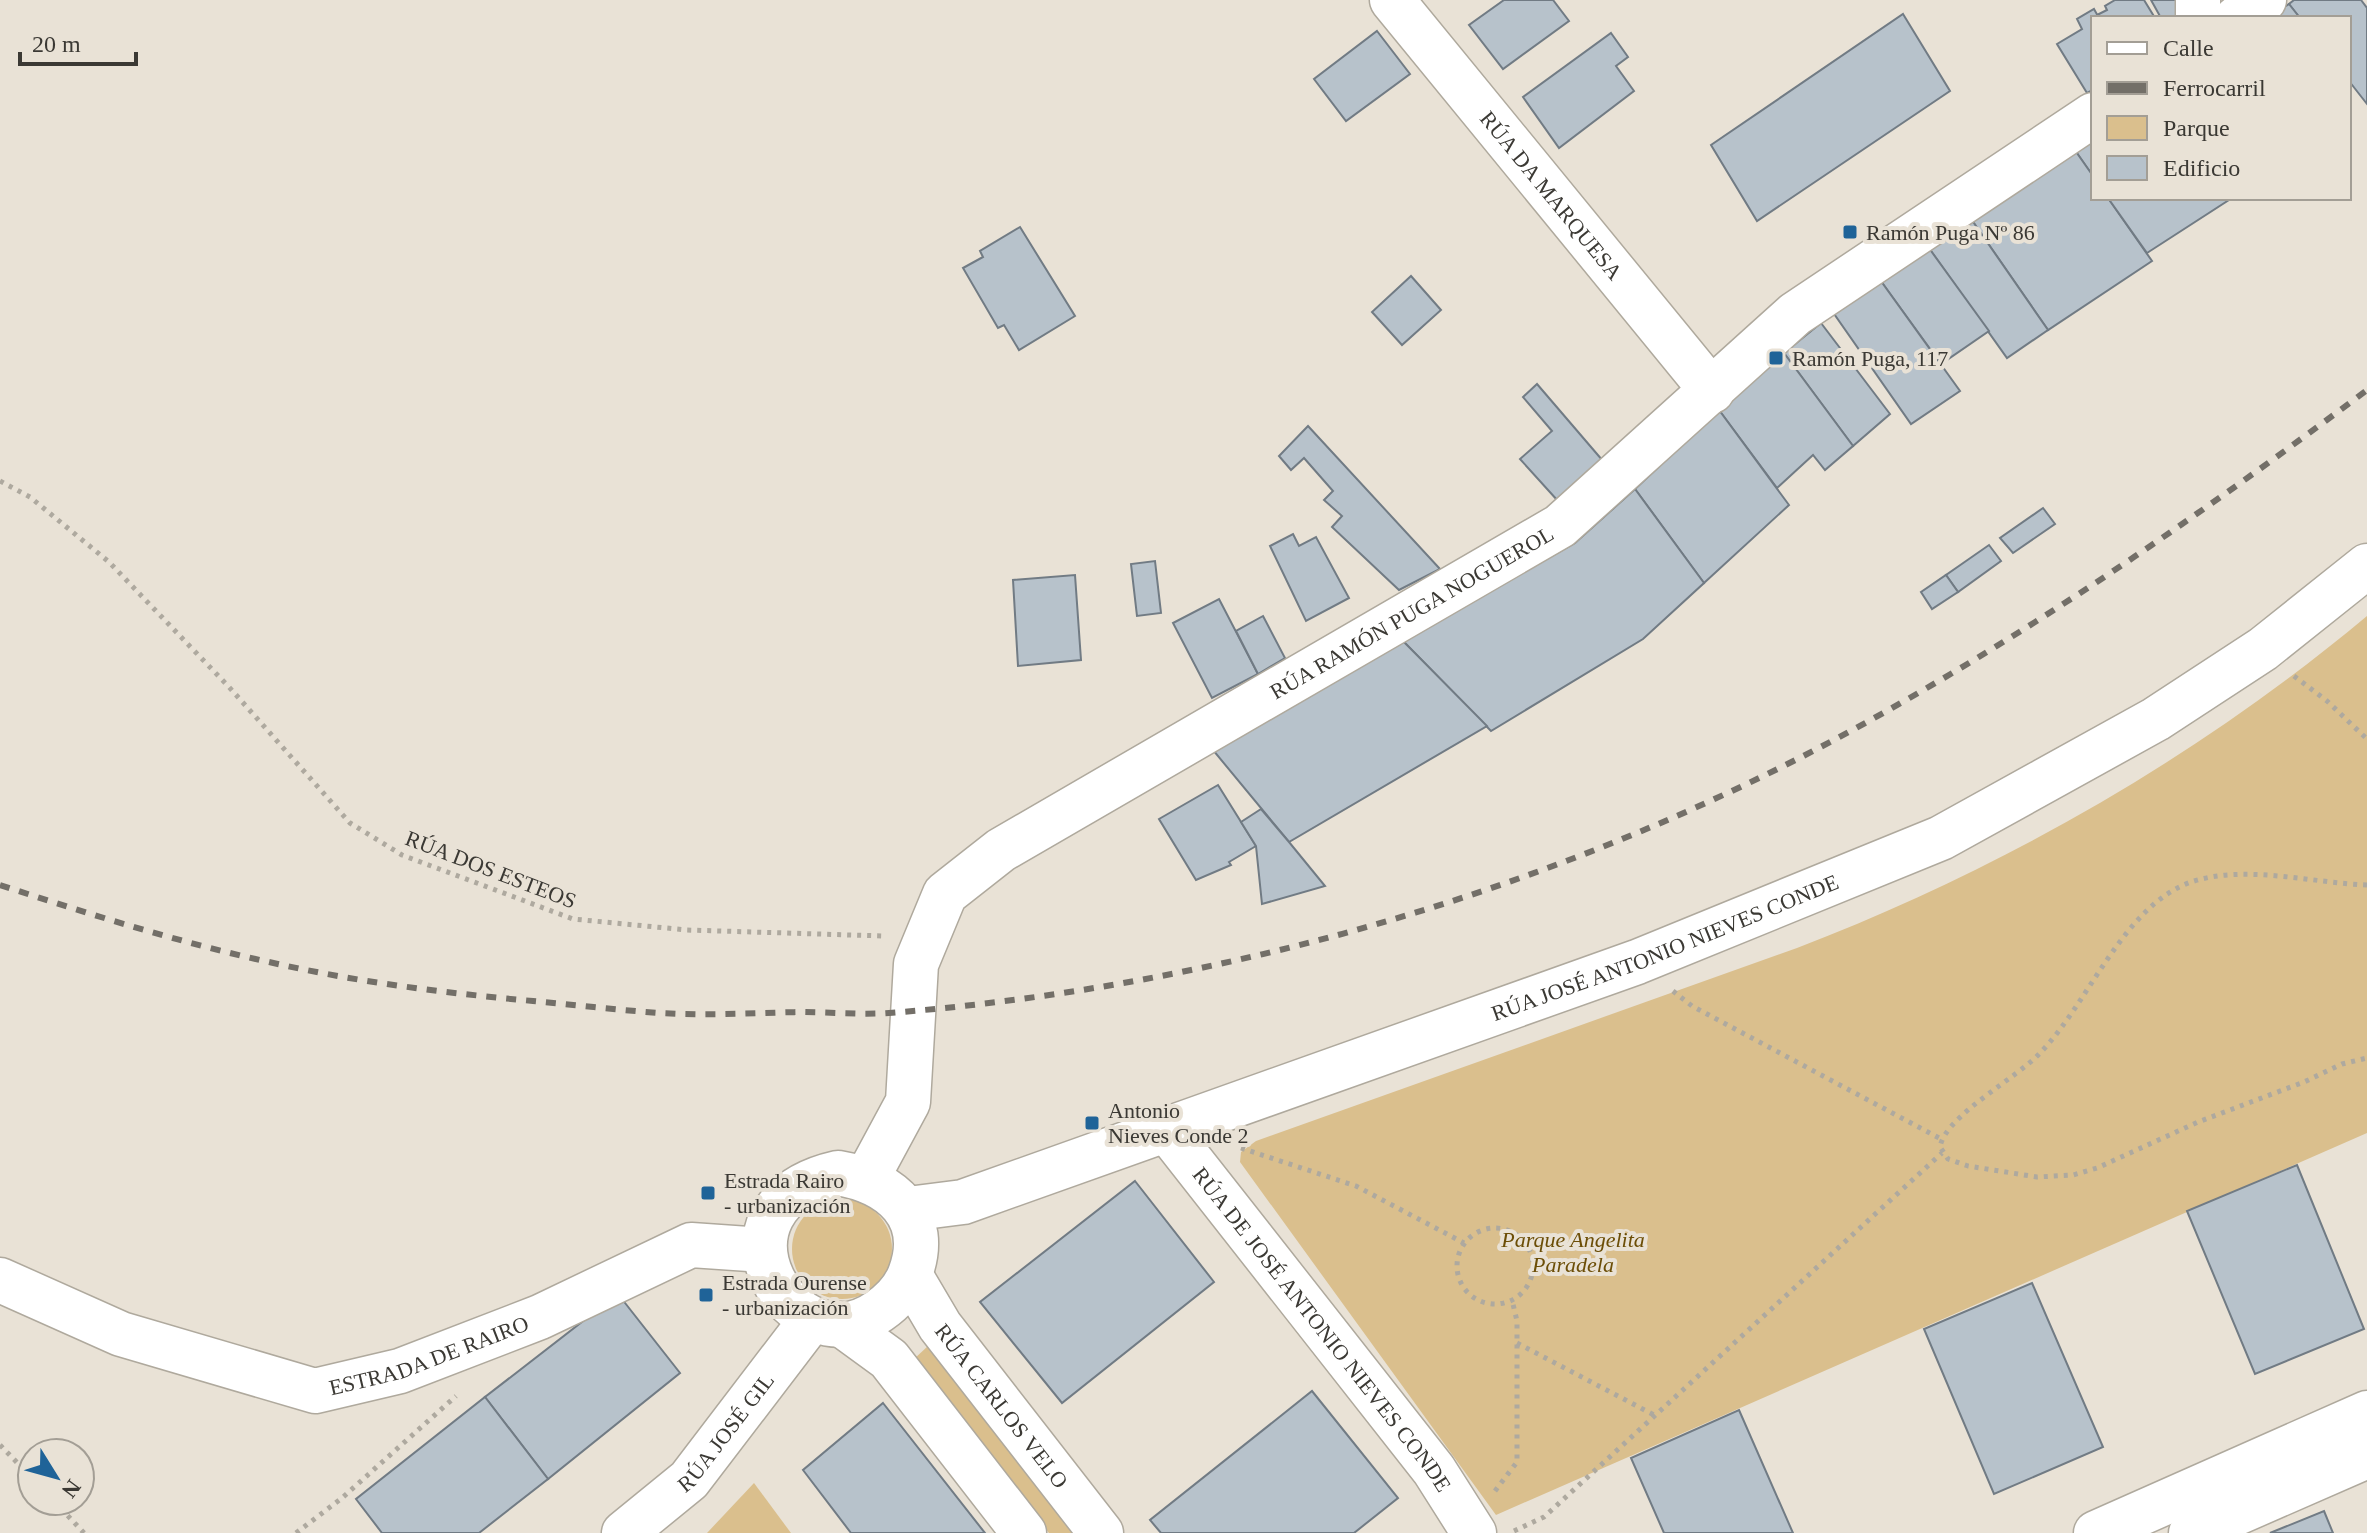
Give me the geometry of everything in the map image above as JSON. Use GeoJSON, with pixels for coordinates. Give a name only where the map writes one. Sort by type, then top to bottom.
{"type":"FeatureCollection","features":[{"type":"Feature","properties":{"kind":"street","name":"RÚA DA MARQUESA"},"geometry":{"type":"LineString","coordinates":[[1392,0],[1712,391]]}},
{"type":"Feature","properties":{"kind":"street"},"geometry":{"type":"LineString","coordinates":[[2240,16],[2264,0]]}},
{"type":"Feature","properties":{"kind":"street","name":"RÚA RAMÓN PUGA NOGUEROL"},"geometry":{"type":"LineString","coordinates":[[867,1178],[908,1102],[916,964],[945,894],[1001,850],[1560,526],[1795,314],[2091,116]]}},
{"type":"Feature","properties":{"kind":"street","name":"RÚA JOSÉ ANTONIO NIEVES CONDE"},"geometry":{"type":"LineString","coordinates":[[908,1209],[963,1202],[1637,962],[1941,838],[2156,719],[2263,649],[2367,566]]}},
{"type":"Feature","properties":{"kind":"street","name":"RÚA DE JOSÉ ANTONIO NIEVES CONDE"},"geometry":{"type":"LineString","coordinates":[[1166,1129],[1475,1520]]}},
{"type":"Feature","properties":{"kind":"street"},"geometry":{"type":"LineString","coordinates":[[827,1322],[870,1318],[894,1300],[910,1275],[915,1247],[908,1209],[867,1178],[838,1173],[809,1179],[785,1196],[769,1221],[764,1250],[770,1279],[787,1303],[827,1322],[889,1359],[1024,1533]]}},
{"type":"Feature","properties":{"kind":"street","name":"ESTRADA DE RAIRO"},"geometry":{"type":"LineString","coordinates":[[0,1280],[121,1334],[315,1391],[400,1371],[540,1317],[691,1245],[764,1250]]}},
{"type":"Feature","properties":{"kind":"street","name":"RÚA CARLOS VELO"},"geometry":{"type":"LineString","coordinates":[[910,1275],[940,1326],[1101,1533]]}},
{"type":"Feature","properties":{"kind":"street","name":"RÚA JOSÉ GIL"},"geometry":{"type":"LineString","coordinates":[[624,1533],[689,1480],[827,1322]]}},
{"type":"Feature","properties":{"kind":"street"},"geometry":{"type":"LineString","coordinates":[[2096,1533],[2367,1413]]}},
{"type":"Feature","properties":{"kind":"street"},"geometry":{"type":"LineString","coordinates":[[2191,1533],[2367,1456]]}},
{"type":"Feature","properties":{"kind":"path","name":"RÚA DOS ESTEOS"},"geometry":{"type":"LineString","coordinates":[[0,481],[30,497],[109,562],[229,687],[350,823],[402,855],[573,919],[687,930],[927,938]]}},
{"type":"Feature","properties":{"kind":"path"},"geometry":{"type":"LineString","coordinates":[[2263,649],[2327,701],[2367,739]]}},
{"type":"Feature","properties":{"kind":"path"},"geometry":{"type":"LineString","coordinates":[[1942,1153],[1941,1139],[1947,1128],[2039,1054],[2079,1008],[2125,936],[2142,916],[2170,893],[2210,877],[2234,876],[2367,885]]}},
{"type":"Feature","properties":{"kind":"path"},"geometry":{"type":"LineString","coordinates":[[1637,962],[1692,1006],[1941,1139]]}},
{"type":"Feature","properties":{"kind":"path"},"geometry":{"type":"LineString","coordinates":[[1942,1153],[1968,1166],[2020,1175],[2073,1175],[2097,1168],[2212,1116],[2304,1082],[2342,1064],[2367,1058]]}},
{"type":"Feature","properties":{"kind":"path"},"geometry":{"type":"LineString","coordinates":[[1235,1147],[1356,1186],[1464,1243]]}},
{"type":"Feature","properties":{"kind":"path"},"geometry":{"type":"LineString","coordinates":[[1475,1520],[1544,1517],[1942,1153]]}},
{"type":"Feature","properties":{"kind":"path"},"geometry":{"type":"LineString","coordinates":[[1487,1228],[1510,1230],[1520,1236],[1528,1246],[1533,1269],[1523,1292],[1512,1300],[1486,1303],[1465,1289],[1456,1264],[1464,1243],[1487,1228]]}},
{"type":"Feature","properties":{"kind":"path"},"geometry":{"type":"LineString","coordinates":[[1475,1520],[1517,1462],[1517,1343],[1512,1300]]}},
{"type":"Feature","properties":{"kind":"path"},"geometry":{"type":"LineString","coordinates":[[1517,1343],[1656,1416]]}},
{"type":"Feature","properties":{"kind":"path"},"geometry":{"type":"LineString","coordinates":[[296,1533],[342,1498],[457,1395]]}},
{"type":"Feature","properties":{"kind":"path"},"geometry":{"type":"LineString","coordinates":[[0,1445],[16,1462]]}},
{"type":"Feature","properties":{"kind":"path"},"geometry":{"type":"LineString","coordinates":[[69,1517],[84,1533]]}},
{"type":"Feature","properties":{"kind":"green space","name":"Parque Angelita Paradela"},"geometry":{"type":"Polygon","coordinates":[[[2367,616],[2367,1133],[1496,1515],[1240,1162],[1241,1152],[1256,1141],[1797,948],[1949,882],[2096,805],[2167,762],[2235,717],[2367,616]]]}},
{"type":"Feature","properties":{"kind":"green space"},"geometry":{"type":"Polygon","coordinates":[[[842,1199],[861,1203],[878,1213],[888,1230],[892,1249],[888,1268],[878,1285],[861,1295],[842,1299],[823,1295],[806,1285],[796,1268],[792,1249],[796,1230],[806,1213],[823,1203],[842,1199]]]}},
{"type":"Feature","properties":{"kind":"green space"},"geometry":{"type":"Polygon","coordinates":[[[929,1345],[1076,1533],[1049,1533],[913,1360],[929,1345]]]}},
{"type":"Feature","properties":{"kind":"green space"},"geometry":{"type":"Polygon","coordinates":[[[754,1483],[791,1533],[707,1533],[754,1483]]]}},
{"type":"Feature","properties":{"kind":"building"},"geometry":{"type":"Polygon","coordinates":[[[1504,0],[1553,0],[1569,21],[1503,69],[1469,25],[1504,0]]]}},
{"type":"Feature","properties":{"kind":"building"},"geometry":{"type":"Polygon","coordinates":[[[2115,0],[2144,0],[2154,16],[2098,16],[2107,10],[2105,6],[2115,0]]]}},
{"type":"Feature","properties":{"kind":"building"},"geometry":{"type":"Polygon","coordinates":[[[2151,0],[2180,0],[2189,16],[2160,16],[2151,0]]]}},
{"type":"Feature","properties":{"kind":"building"},"geometry":{"type":"Polygon","coordinates":[[[2294,0],[2361,0],[2367,8],[2367,104],[2351,84],[2351,16],[2298,16],[2289,4],[2294,0]]]}},
{"type":"Feature","properties":{"kind":"building"},"geometry":{"type":"Polygon","coordinates":[[[2289,4],[2298,16],[2271,16],[2289,4]]]}},
{"type":"Feature","properties":{"kind":"building"},"geometry":{"type":"Polygon","coordinates":[[[2094,9],[2098,16],[2091,16],[2091,91],[2087,93],[2057,44],[2082,29],[2077,19],[2094,9]]]}},
{"type":"Feature","properties":{"kind":"building"},"geometry":{"type":"Polygon","coordinates":[[[1903,14],[1950,91],[1757,221],[1711,145],[1903,14]]]}},
{"type":"Feature","properties":{"kind":"building"},"geometry":{"type":"Polygon","coordinates":[[[1377,31],[1410,74],[1346,121],[1314,79],[1377,31]]]}},
{"type":"Feature","properties":{"kind":"building"},"geometry":{"type":"Polygon","coordinates":[[[1611,33],[1628,57],[1616,66],[1634,91],[1559,148],[1523,97],[1611,33]]]}},
{"type":"Feature","properties":{"kind":"building"},"geometry":{"type":"Polygon","coordinates":[[[2091,134],[2091,173],[2072,146],[2091,134]]]}},
{"type":"Feature","properties":{"kind":"building"},"geometry":{"type":"Polygon","coordinates":[[[2072,146],[2091,173],[2091,200],[2109,200],[2152,261],[2048,330],[1969,216],[2072,146]]]}},
{"type":"Feature","properties":{"kind":"building"},"geometry":{"type":"Polygon","coordinates":[[[2109,200],[2229,200],[2147,253],[2109,200]]]}},
{"type":"Feature","properties":{"kind":"building"},"geometry":{"type":"Polygon","coordinates":[[[1969,216],[2048,330],[2007,358],[1926,244],[1969,216]]]}},
{"type":"Feature","properties":{"kind":"building"},"geometry":{"type":"Polygon","coordinates":[[[1020,227],[1075,316],[1019,350],[1004,325],[998,328],[963,268],[983,257],[980,251],[1020,227]]]}},
{"type":"Feature","properties":{"kind":"building"},"geometry":{"type":"Polygon","coordinates":[[[1926,244],[1989,331],[1941,364],[1878,277],[1926,244]]]}},
{"type":"Feature","properties":{"kind":"building"},"geometry":{"type":"Polygon","coordinates":[[[1411,276],[1441,310],[1402,345],[1372,312],[1411,276]]]}},
{"type":"Feature","properties":{"kind":"building"},"geometry":{"type":"Polygon","coordinates":[[[1878,277],[1960,391],[1911,424],[1830,308],[1878,277]]]}},
{"type":"Feature","properties":{"kind":"building"},"geometry":{"type":"Polygon","coordinates":[[[1821,323],[1890,414],[1853,446],[1784,353],[1821,323]]]}},
{"type":"Feature","properties":{"kind":"building"},"geometry":{"type":"Polygon","coordinates":[[[1784,353],[1853,446],[1825,470],[1813,455],[1777,488],[1719,410],[1784,353]]]}},
{"type":"Feature","properties":{"kind":"building"},"geometry":{"type":"Polygon","coordinates":[[[1537,384],[1603,461],[1558,501],[1520,459],[1552,431],[1523,397],[1537,384]]]}},
{"type":"Feature","properties":{"kind":"building"},"geometry":{"type":"Polygon","coordinates":[[[1719,410],[1789,505],[1704,583],[1635,489],[1719,410]]]}},
{"type":"Feature","properties":{"kind":"building"},"geometry":{"type":"Polygon","coordinates":[[[1308,426],[1440,569],[1399,590],[1332,527],[1342,516],[1324,500],[1333,491],[1304,458],[1291,470],[1279,456],[1308,426]]]}},
{"type":"Feature","properties":{"kind":"building"},"geometry":{"type":"Polygon","coordinates":[[[1635,489],[1704,583],[1643,639],[1491,731],[1402,640],[1575,543],[1635,489]]]}},
{"type":"Feature","properties":{"kind":"building"},"geometry":{"type":"Polygon","coordinates":[[[2043,508],[2055,524],[2013,553],[2000,538],[2043,508]]]}},
{"type":"Feature","properties":{"kind":"building"},"geometry":{"type":"Polygon","coordinates":[[[1293,534],[1299,546],[1316,537],[1349,598],[1306,621],[1270,546],[1293,534]]]}},
{"type":"Feature","properties":{"kind":"building"},"geometry":{"type":"Polygon","coordinates":[[[1989,545],[2001,561],[1958,592],[1946,575],[1989,545]]]}},
{"type":"Feature","properties":{"kind":"building"},"geometry":{"type":"Polygon","coordinates":[[[1155,561],[1161,613],[1137,616],[1131,564],[1155,561]]]}},
{"type":"Feature","properties":{"kind":"building"},"geometry":{"type":"Polygon","coordinates":[[[1075,575],[1081,660],[1018,666],[1013,580],[1075,575]]]}},
{"type":"Feature","properties":{"kind":"building"},"geometry":{"type":"Polygon","coordinates":[[[1946,575],[1958,592],[1932,609],[1921,592],[1946,575]]]}},
{"type":"Feature","properties":{"kind":"building"},"geometry":{"type":"Polygon","coordinates":[[[1219,599],[1258,674],[1212,698],[1173,623],[1219,599]]]}},
{"type":"Feature","properties":{"kind":"building"},"geometry":{"type":"Polygon","coordinates":[[[1263,616],[1285,658],[1258,674],[1236,631],[1263,616]]]}},
{"type":"Feature","properties":{"kind":"building"},"geometry":{"type":"Polygon","coordinates":[[[1402,640],[1487,726],[1289,842],[1213,750],[1402,640]]]}},
{"type":"Feature","properties":{"kind":"building"},"geometry":{"type":"Polygon","coordinates":[[[1218,785],[1256,846],[1229,862],[1231,865],[1196,880],[1159,819],[1218,785]]]}},
{"type":"Feature","properties":{"kind":"building"},"geometry":{"type":"Polygon","coordinates":[[[1261,809],[1325,886],[1262,904],[1256,846],[1241,822],[1261,809]]]}},
{"type":"Feature","properties":{"kind":"building"},"geometry":{"type":"Polygon","coordinates":[[[2297,1165],[2364,1329],[2255,1374],[2187,1211],[2297,1165]]]}},
{"type":"Feature","properties":{"kind":"building"},"geometry":{"type":"Polygon","coordinates":[[[1135,1181],[1214,1282],[1062,1403],[980,1302],[1135,1181]]]}},
{"type":"Feature","properties":{"kind":"building"},"geometry":{"type":"Polygon","coordinates":[[[2032,1283],[2103,1447],[1994,1494],[1924,1329],[2032,1283]]]}},
{"type":"Feature","properties":{"kind":"building"},"geometry":{"type":"Polygon","coordinates":[[[618,1294],[680,1373],[548,1479],[485,1397],[618,1294]]]}},
{"type":"Feature","properties":{"kind":"building"},"geometry":{"type":"Polygon","coordinates":[[[1312,1391],[1398,1498],[1354,1533],[1161,1533],[1150,1520],[1312,1391]]]}},
{"type":"Feature","properties":{"kind":"building"},"geometry":{"type":"Polygon","coordinates":[[[485,1397],[548,1479],[479,1533],[382,1533],[356,1499],[485,1397]]]}},
{"type":"Feature","properties":{"kind":"building"},"geometry":{"type":"Polygon","coordinates":[[[883,1403],[985,1533],[851,1533],[803,1470],[883,1403]]]}},
{"type":"Feature","properties":{"kind":"building"},"geometry":{"type":"Polygon","coordinates":[[[1739,1410],[1793,1533],[1664,1533],[1631,1458],[1739,1410]]]}},
{"type":"Feature","properties":{"kind":"building"},"geometry":{"type":"Polygon","coordinates":[[[2324,1511],[2333,1533],[2270,1533],[2324,1511]]]}},
{"type":"Feature","properties":{"kind":"railway"},"geometry":{"type":"LineString","coordinates":[[0,885],[167,936],[302,969],[434,990],[660,1013],[889,1013],[1009,1001],[1128,982],[1247,958],[1364,928],[1480,892],[1594,850],[1705,803],[1813,751],[1886,712],[2028,627],[2234,488],[2367,390]]}},
{"type":"Feature","properties":{"kind":"place","name":"Ramón Puga Nº 86"},"geometry":{"type":"Point","coordinates":[1850,232]}},
{"type":"Feature","properties":{"kind":"place","name":"Ramón Puga, 117"},"geometry":{"type":"Point","coordinates":[1776,358]}},
{"type":"Feature","properties":{"kind":"place","name":"Antonio Nieves Conde 2"},"geometry":{"type":"Point","coordinates":[1092,1123]}},
{"type":"Feature","properties":{"kind":"place","name":"Estrada Rairo - urbanización"},"geometry":{"type":"Point","coordinates":[708,1193]}},
{"type":"Feature","properties":{"kind":"place","name":"Estrada Ourense - urbanización"},"geometry":{"type":"Point","coordinates":[706,1295]}}]}
